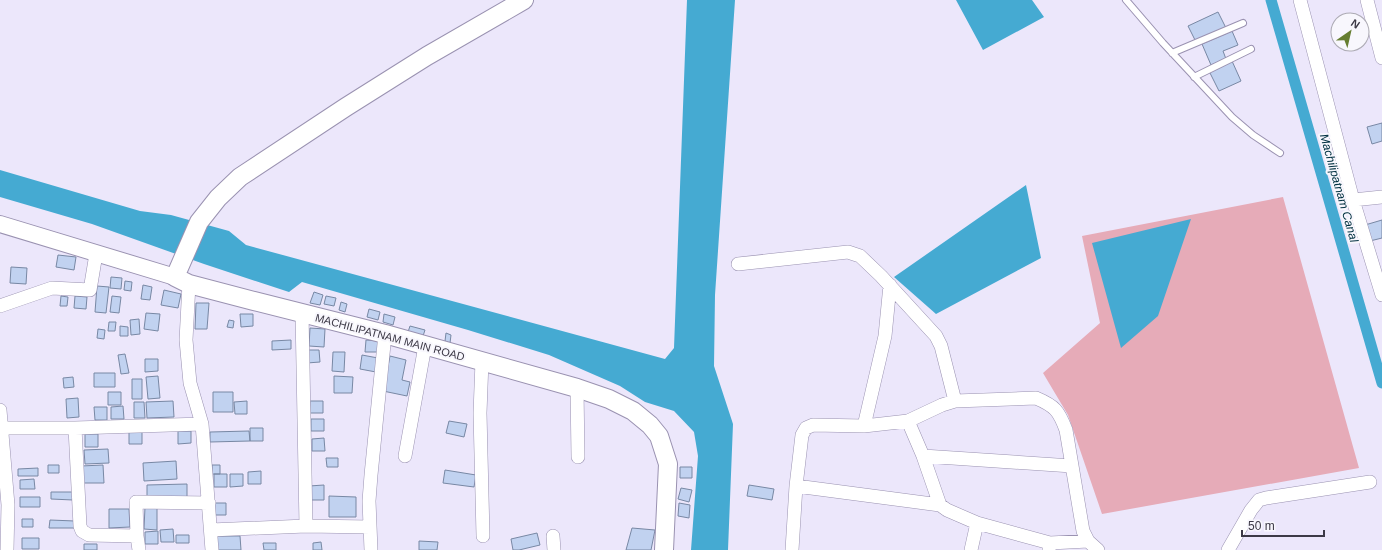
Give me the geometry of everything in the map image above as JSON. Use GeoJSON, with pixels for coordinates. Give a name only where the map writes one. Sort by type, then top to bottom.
{"type":"FeatureCollection","features":[{"type":"Feature","properties":{"kind":"main road"},"geometry":{"type":"LineString","coordinates":[[180,276],[199,222],[218,198],[240,177],[427,56],[524,0]]}},
{"type":"Feature","properties":{"kind":"main road","name":"MACHILIPATNAM MAIN ROAD"},"geometry":{"type":"LineString","coordinates":[[180,276],[302,313],[385,334],[578,388],[609,399],[632,410],[650,425],[660,436],[668,464],[664,550]]}},
{"type":"Feature","properties":{"kind":"street"},"geometry":{"type":"LineString","coordinates":[[1300,0],[1353,200],[1379,278],[1382,295]]}},
{"type":"Feature","properties":{"kind":"street"},"geometry":{"type":"LineString","coordinates":[[1367,0],[1382,58]]}},
{"type":"Feature","properties":{"kind":"street"},"geometry":{"type":"LineString","coordinates":[[1353,200],[1382,197]]}},
{"type":"Feature","properties":{"kind":"street","name":"MACHILIPATNAM MAIN ROAD"},"geometry":{"type":"LineString","coordinates":[[0,224],[96,254],[180,276]]}},
{"type":"Feature","properties":{"kind":"street"},"geometry":{"type":"LineString","coordinates":[[738,264],[848,252],[860,256],[890,285],[936,336],[941,346],[955,402]]}},
{"type":"Feature","properties":{"kind":"street"},"geometry":{"type":"LineString","coordinates":[[0,306],[52,288],[90,290],[96,254]]}},
{"type":"Feature","properties":{"kind":"street"},"geometry":{"type":"LineString","coordinates":[[180,276],[190,383],[202,424],[212,550]]}},
{"type":"Feature","properties":{"kind":"street"},"geometry":{"type":"LineString","coordinates":[[864,426],[885,336],[890,285]]}},
{"type":"Feature","properties":{"kind":"street"},"geometry":{"type":"LineString","coordinates":[[302,313],[306,526]]}},
{"type":"Feature","properties":{"kind":"street"},"geometry":{"type":"LineString","coordinates":[[372,550],[369,501],[385,334]]}},
{"type":"Feature","properties":{"kind":"street"},"geometry":{"type":"LineString","coordinates":[[405,456],[424,346]]}},
{"type":"Feature","properties":{"kind":"street"},"geometry":{"type":"LineString","coordinates":[[482,361],[480,413],[483,536]]}},
{"type":"Feature","properties":{"kind":"street"},"geometry":{"type":"LineString","coordinates":[[578,388],[578,457]]}},
{"type":"Feature","properties":{"kind":"street"},"geometry":{"type":"LineString","coordinates":[[792,550],[796,486],[802,435],[806,428],[812,425],[864,426],[908,421],[942,405],[955,402],[1036,398],[1049,403],[1056,409],[1062,418],[1066,430],[1083,531],[1088,541],[1098,550]]}},
{"type":"Feature","properties":{"kind":"street"},"geometry":{"type":"LineString","coordinates":[[0,410],[8,506],[7,550]]}},
{"type":"Feature","properties":{"kind":"street"},"geometry":{"type":"LineString","coordinates":[[908,421],[923,456],[940,505]]}},
{"type":"Feature","properties":{"kind":"street"},"geometry":{"type":"LineString","coordinates":[[2,428],[75,428],[202,424]]}},
{"type":"Feature","properties":{"kind":"street"},"geometry":{"type":"LineString","coordinates":[[75,428],[80,526],[82,531],[89,535],[136,536]]}},
{"type":"Feature","properties":{"kind":"street"},"geometry":{"type":"LineString","coordinates":[[923,456],[1072,466]]}},
{"type":"Feature","properties":{"kind":"street"},"geometry":{"type":"LineString","coordinates":[[1228,550],[1251,510],[1259,500],[1370,482]]}},
{"type":"Feature","properties":{"kind":"street"},"geometry":{"type":"LineString","coordinates":[[796,486],[940,505],[947,510],[977,523],[1050,547],[1088,541]]}},
{"type":"Feature","properties":{"kind":"street"},"geometry":{"type":"LineString","coordinates":[[138,550],[136,536],[136,502],[209,503]]}},
{"type":"Feature","properties":{"kind":"street"},"geometry":{"type":"LineString","coordinates":[[971,550],[977,523]]}},
{"type":"Feature","properties":{"kind":"street"},"geometry":{"type":"LineString","coordinates":[[211,530],[306,526],[370,527]]}},
{"type":"Feature","properties":{"kind":"street"},"geometry":{"type":"LineString","coordinates":[[553,536],[554,550]]}},
{"type":"Feature","properties":{"kind":"lane"},"geometry":{"type":"LineString","coordinates":[[1126,0],[1172,53],[1232,116],[1253,135],[1280,153]]}},
{"type":"Feature","properties":{"kind":"lane"},"geometry":{"type":"LineString","coordinates":[[1172,53],[1244,22]]}},
{"type":"Feature","properties":{"kind":"lane"},"geometry":{"type":"LineString","coordinates":[[1194,76],[1251,49]]}},
{"type":"Feature","properties":{"kind":"shaded area"},"geometry":{"type":"Polygon","coordinates":[[[1283,197],[1359,468],[1102,514],[1068,415],[1043,373],[1100,323],[1082,236],[1283,197]]]}},
{"type":"Feature","properties":{"kind":"water"},"geometry":{"type":"Polygon","coordinates":[[[687,0],[735,0],[715,295],[714,366],[733,424],[728,550],[691,550],[698,456],[694,432],[674,411],[645,402],[620,386],[549,355],[302,282],[289,292],[204,264],[92,224],[0,197],[0,170],[140,211],[171,215],[229,231],[246,245],[665,359],[674,348],[687,0]]]}},
{"type":"Feature","properties":{"kind":"water"},"geometry":{"type":"Polygon","coordinates":[[[956,0],[1032,0],[1044,17],[983,50],[956,0]]]}},
{"type":"Feature","properties":{"kind":"water"},"geometry":{"type":"Polygon","coordinates":[[[1026,185],[1041,258],[936,314],[894,277],[1026,185]]]}},
{"type":"Feature","properties":{"kind":"water"},"geometry":{"type":"Polygon","coordinates":[[[1191,219],[1158,316],[1121,348],[1092,243],[1191,219]]]}},
{"type":"Feature","properties":{"kind":"building"},"geometry":{"type":"Polygon","coordinates":[[[1218,12],[1226,28],[1196,42],[1188,26],[1218,12]]]}},
{"type":"Feature","properties":{"kind":"building"},"geometry":{"type":"Polygon","coordinates":[[[1232,31],[1238,45],[1223,51],[1226,59],[1211,65],[1202,44],[1232,31]]]}},
{"type":"Feature","properties":{"kind":"building"},"geometry":{"type":"Polygon","coordinates":[[[1232,61],[1241,81],[1219,91],[1209,71],[1232,61]]]}},
{"type":"Feature","properties":{"kind":"building"},"geometry":{"type":"Polygon","coordinates":[[[1382,123],[1382,141],[1372,144],[1367,127],[1382,123]]]}},
{"type":"Feature","properties":{"kind":"building"},"geometry":{"type":"Polygon","coordinates":[[[1382,220],[1382,238],[1370,241],[1365,225],[1382,220]]]}},
{"type":"Feature","properties":{"kind":"building"},"geometry":{"type":"Polygon","coordinates":[[[58,255],[76,257],[74,270],[56,267],[58,255]]]}},
{"type":"Feature","properties":{"kind":"building"},"geometry":{"type":"Polygon","coordinates":[[[11,267],[27,268],[26,284],[10,283],[11,267]]]}},
{"type":"Feature","properties":{"kind":"building"},"geometry":{"type":"Polygon","coordinates":[[[111,277],[122,278],[121,289],[110,288],[111,277]]]}},
{"type":"Feature","properties":{"kind":"building"},"geometry":{"type":"Polygon","coordinates":[[[125,281],[132,282],[131,291],[124,290],[125,281]]]}},
{"type":"Feature","properties":{"kind":"building"},"geometry":{"type":"Polygon","coordinates":[[[143,285],[152,287],[150,300],[141,299],[143,285]]]}},
{"type":"Feature","properties":{"kind":"building"},"geometry":{"type":"Polygon","coordinates":[[[97,286],[109,287],[106,313],[95,312],[97,286]]]}},
{"type":"Feature","properties":{"kind":"building"},"geometry":{"type":"Polygon","coordinates":[[[164,290],[181,294],[178,308],[161,305],[164,290]]]}},
{"type":"Feature","properties":{"kind":"building"},"geometry":{"type":"Polygon","coordinates":[[[314,292],[323,295],[320,305],[310,303],[314,292]]]}},
{"type":"Feature","properties":{"kind":"building"},"geometry":{"type":"Polygon","coordinates":[[[61,296],[68,297],[67,306],[60,306],[61,296]]]}},
{"type":"Feature","properties":{"kind":"building"},"geometry":{"type":"Polygon","coordinates":[[[75,296],[87,297],[86,309],[74,308],[75,296]]]}},
{"type":"Feature","properties":{"kind":"building"},"geometry":{"type":"Polygon","coordinates":[[[112,296],[121,297],[119,313],[110,312],[112,296]]]}},
{"type":"Feature","properties":{"kind":"building"},"geometry":{"type":"Polygon","coordinates":[[[326,296],[336,298],[334,306],[324,304],[326,296]]]}},
{"type":"Feature","properties":{"kind":"building"},"geometry":{"type":"Polygon","coordinates":[[[341,302],[347,304],[345,312],[339,310],[341,302]]]}},
{"type":"Feature","properties":{"kind":"building"},"geometry":{"type":"Polygon","coordinates":[[[196,303],[209,303],[207,329],[195,329],[196,303]]]}},
{"type":"Feature","properties":{"kind":"building"},"geometry":{"type":"Polygon","coordinates":[[[369,309],[380,312],[378,320],[367,317],[369,309]]]}},
{"type":"Feature","properties":{"kind":"building"},"geometry":{"type":"Polygon","coordinates":[[[146,313],[160,314],[158,331],[144,329],[146,313]]]}},
{"type":"Feature","properties":{"kind":"building"},"geometry":{"type":"Polygon","coordinates":[[[240,314],[253,314],[253,326],[241,327],[240,314]]]}},
{"type":"Feature","properties":{"kind":"building"},"geometry":{"type":"Polygon","coordinates":[[[384,314],[395,317],[393,325],[383,322],[384,314]]]}},
{"type":"Feature","properties":{"kind":"building"},"geometry":{"type":"Polygon","coordinates":[[[139,319],[140,334],[131,335],[130,320],[139,319]]]}},
{"type":"Feature","properties":{"kind":"building"},"geometry":{"type":"Polygon","coordinates":[[[229,320],[234,321],[233,328],[227,327],[229,320]]]}},
{"type":"Feature","properties":{"kind":"building"},"geometry":{"type":"Polygon","coordinates":[[[109,322],[116,322],[115,331],[108,331],[109,322]]]}},
{"type":"Feature","properties":{"kind":"building"},"geometry":{"type":"Polygon","coordinates":[[[120,326],[128,327],[128,336],[120,336],[120,326]]]}},
{"type":"Feature","properties":{"kind":"building"},"geometry":{"type":"Polygon","coordinates":[[[410,326],[425,330],[423,336],[408,332],[410,326]]]}},
{"type":"Feature","properties":{"kind":"building"},"geometry":{"type":"Polygon","coordinates":[[[310,328],[325,329],[324,347],[309,346],[310,328]]]}},
{"type":"Feature","properties":{"kind":"building"},"geometry":{"type":"Polygon","coordinates":[[[98,329],[105,330],[104,339],[97,338],[98,329]]]}},
{"type":"Feature","properties":{"kind":"building"},"geometry":{"type":"Polygon","coordinates":[[[446,333],[451,335],[450,343],[445,341],[446,333]]]}},
{"type":"Feature","properties":{"kind":"building"},"geometry":{"type":"Polygon","coordinates":[[[291,340],[291,349],[272,350],[272,341],[291,340]]]}},
{"type":"Feature","properties":{"kind":"building"},"geometry":{"type":"Polygon","coordinates":[[[366,340],[380,341],[380,352],[365,352],[366,340]]]}},
{"type":"Feature","properties":{"kind":"building"},"geometry":{"type":"Polygon","coordinates":[[[306,350],[319,350],[320,362],[307,363],[306,350]]]}},
{"type":"Feature","properties":{"kind":"building"},"geometry":{"type":"Polygon","coordinates":[[[333,352],[345,352],[344,372],[332,371],[333,352]]]}},
{"type":"Feature","properties":{"kind":"building"},"geometry":{"type":"Polygon","coordinates":[[[125,354],[129,373],[121,374],[118,355],[125,354]]]}},
{"type":"Feature","properties":{"kind":"building"},"geometry":{"type":"Polygon","coordinates":[[[362,355],[378,358],[376,372],[360,369],[362,355]]]}},
{"type":"Feature","properties":{"kind":"building"},"geometry":{"type":"Polygon","coordinates":[[[390,356],[406,360],[402,380],[410,382],[407,396],[383,391],[390,356]]]}},
{"type":"Feature","properties":{"kind":"building"},"geometry":{"type":"Polygon","coordinates":[[[145,359],[158,359],[158,371],[145,372],[145,359]]]}},
{"type":"Feature","properties":{"kind":"building"},"geometry":{"type":"Polygon","coordinates":[[[94,373],[115,373],[115,387],[94,387],[94,373]]]}},
{"type":"Feature","properties":{"kind":"building"},"geometry":{"type":"Polygon","coordinates":[[[158,376],[160,398],[148,399],[146,377],[158,376]]]}},
{"type":"Feature","properties":{"kind":"building"},"geometry":{"type":"Polygon","coordinates":[[[334,376],[353,377],[352,393],[334,393],[334,376]]]}},
{"type":"Feature","properties":{"kind":"building"},"geometry":{"type":"Polygon","coordinates":[[[73,377],[74,387],[64,388],[63,378],[73,377]]]}},
{"type":"Feature","properties":{"kind":"building"},"geometry":{"type":"Polygon","coordinates":[[[132,379],[142,379],[142,399],[132,399],[132,379]]]}},
{"type":"Feature","properties":{"kind":"building"},"geometry":{"type":"Polygon","coordinates":[[[108,392],[121,392],[121,405],[108,405],[108,392]]]}},
{"type":"Feature","properties":{"kind":"building"},"geometry":{"type":"Polygon","coordinates":[[[213,392],[233,392],[233,412],[213,412],[213,392]]]}},
{"type":"Feature","properties":{"kind":"building"},"geometry":{"type":"Polygon","coordinates":[[[78,398],[79,417],[67,418],[66,399],[78,398]]]}},
{"type":"Feature","properties":{"kind":"building"},"geometry":{"type":"Polygon","coordinates":[[[173,401],[174,417],[147,418],[146,402],[173,401]]]}},
{"type":"Feature","properties":{"kind":"building"},"geometry":{"type":"Polygon","coordinates":[[[247,401],[247,414],[235,414],[234,402],[247,401]]]}},
{"type":"Feature","properties":{"kind":"building"},"geometry":{"type":"Polygon","coordinates":[[[310,401],[323,401],[323,413],[310,413],[310,401]]]}},
{"type":"Feature","properties":{"kind":"building"},"geometry":{"type":"Polygon","coordinates":[[[134,402],[144,402],[145,418],[134,418],[134,402]]]}},
{"type":"Feature","properties":{"kind":"building"},"geometry":{"type":"Polygon","coordinates":[[[123,406],[124,419],[111,419],[111,407],[123,406]]]}},
{"type":"Feature","properties":{"kind":"building"},"geometry":{"type":"Polygon","coordinates":[[[94,407],[107,407],[107,420],[95,420],[94,407]]]}},
{"type":"Feature","properties":{"kind":"building"},"geometry":{"type":"Polygon","coordinates":[[[311,419],[324,419],[324,431],[311,431],[311,419]]]}},
{"type":"Feature","properties":{"kind":"building"},"geometry":{"type":"Polygon","coordinates":[[[449,421],[467,424],[464,437],[446,433],[449,421]]]}},
{"type":"Feature","properties":{"kind":"building"},"geometry":{"type":"Polygon","coordinates":[[[250,428],[263,428],[263,441],[250,441],[250,428]]]}},
{"type":"Feature","properties":{"kind":"building"},"geometry":{"type":"Polygon","coordinates":[[[178,431],[191,431],[191,443],[178,444],[178,431]]]}},
{"type":"Feature","properties":{"kind":"building"},"geometry":{"type":"Polygon","coordinates":[[[249,431],[250,441],[210,442],[210,432],[249,431]]]}},
{"type":"Feature","properties":{"kind":"building"},"geometry":{"type":"Polygon","coordinates":[[[129,432],[142,432],[142,444],[129,444],[129,432]]]}},
{"type":"Feature","properties":{"kind":"building"},"geometry":{"type":"Polygon","coordinates":[[[85,434],[98,434],[98,447],[85,447],[85,434]]]}},
{"type":"Feature","properties":{"kind":"building"},"geometry":{"type":"Polygon","coordinates":[[[324,438],[325,451],[312,451],[312,439],[324,438]]]}},
{"type":"Feature","properties":{"kind":"building"},"geometry":{"type":"Polygon","coordinates":[[[108,449],[109,463],[85,464],[84,450],[108,449]]]}},
{"type":"Feature","properties":{"kind":"building"},"geometry":{"type":"Polygon","coordinates":[[[326,458],[338,458],[338,467],[327,467],[326,458]]]}},
{"type":"Feature","properties":{"kind":"building"},"geometry":{"type":"Polygon","coordinates":[[[176,461],[177,479],[144,481],[143,463],[176,461]]]}},
{"type":"Feature","properties":{"kind":"building"},"geometry":{"type":"Polygon","coordinates":[[[48,465],[59,465],[59,473],[48,473],[48,465]]]}},
{"type":"Feature","properties":{"kind":"building"},"geometry":{"type":"Polygon","coordinates":[[[103,465],[104,483],[82,483],[81,466],[103,465]]]}},
{"type":"Feature","properties":{"kind":"building"},"geometry":{"type":"Polygon","coordinates":[[[212,465],[220,465],[220,474],[212,474],[212,465]]]}},
{"type":"Feature","properties":{"kind":"building"},"geometry":{"type":"Polygon","coordinates":[[[680,467],[692,467],[692,478],[680,478],[680,467]]]}},
{"type":"Feature","properties":{"kind":"building"},"geometry":{"type":"Polygon","coordinates":[[[38,468],[38,476],[18,476],[18,469],[38,468]]]}},
{"type":"Feature","properties":{"kind":"building"},"geometry":{"type":"Polygon","coordinates":[[[445,470],[476,475],[474,487],[443,483],[445,470]]]}},
{"type":"Feature","properties":{"kind":"building"},"geometry":{"type":"Polygon","coordinates":[[[261,471],[261,484],[248,484],[248,472],[261,471]]]}},
{"type":"Feature","properties":{"kind":"building"},"geometry":{"type":"Polygon","coordinates":[[[214,474],[227,474],[227,487],[214,487],[214,474]]]}},
{"type":"Feature","properties":{"kind":"building"},"geometry":{"type":"Polygon","coordinates":[[[230,474],[243,474],[243,486],[230,487],[230,474]]]}},
{"type":"Feature","properties":{"kind":"building"},"geometry":{"type":"Polygon","coordinates":[[[34,479],[35,489],[20,489],[20,480],[34,479]]]}},
{"type":"Feature","properties":{"kind":"building"},"geometry":{"type":"Polygon","coordinates":[[[187,484],[187,499],[147,499],[147,485],[187,484]]]}},
{"type":"Feature","properties":{"kind":"building"},"geometry":{"type":"Polygon","coordinates":[[[324,485],[324,500],[309,500],[309,486],[324,485]]]}},
{"type":"Feature","properties":{"kind":"building"},"geometry":{"type":"Polygon","coordinates":[[[749,485],[774,489],[772,500],[747,496],[749,485]]]}},
{"type":"Feature","properties":{"kind":"building"},"geometry":{"type":"Polygon","coordinates":[[[681,488],[692,490],[689,502],[678,499],[681,488]]]}},
{"type":"Feature","properties":{"kind":"building"},"geometry":{"type":"Polygon","coordinates":[[[51,492],[73,492],[73,500],[51,499],[51,492]]]}},
{"type":"Feature","properties":{"kind":"building"},"geometry":{"type":"Polygon","coordinates":[[[329,496],[356,497],[356,517],[329,517],[329,496]]]}},
{"type":"Feature","properties":{"kind":"building"},"geometry":{"type":"Polygon","coordinates":[[[20,497],[40,497],[40,507],[20,507],[20,497]]]}},
{"type":"Feature","properties":{"kind":"building"},"geometry":{"type":"Polygon","coordinates":[[[213,503],[226,503],[226,515],[213,515],[213,503]]]}},
{"type":"Feature","properties":{"kind":"building"},"geometry":{"type":"Polygon","coordinates":[[[679,503],[690,505],[689,518],[678,516],[679,503]]]}},
{"type":"Feature","properties":{"kind":"building"},"geometry":{"type":"Polygon","coordinates":[[[145,507],[157,507],[157,530],[144,529],[145,507]]]}},
{"type":"Feature","properties":{"kind":"building"},"geometry":{"type":"Polygon","coordinates":[[[109,509],[129,509],[130,527],[109,528],[109,509]]]}},
{"type":"Feature","properties":{"kind":"building"},"geometry":{"type":"Polygon","coordinates":[[[22,519],[33,519],[33,527],[22,527],[22,519]]]}},
{"type":"Feature","properties":{"kind":"building"},"geometry":{"type":"Polygon","coordinates":[[[50,520],[75,521],[75,528],[49,528],[50,520]]]}},
{"type":"Feature","properties":{"kind":"building"},"geometry":{"type":"Polygon","coordinates":[[[632,528],[655,530],[651,550],[626,550],[632,528]]]}},
{"type":"Feature","properties":{"kind":"building"},"geometry":{"type":"Polygon","coordinates":[[[173,529],[174,542],[161,542],[160,530],[173,529]]]}},
{"type":"Feature","properties":{"kind":"building"},"geometry":{"type":"Polygon","coordinates":[[[158,531],[158,544],[145,544],[145,532],[158,531]]]}},
{"type":"Feature","properties":{"kind":"building"},"geometry":{"type":"Polygon","coordinates":[[[537,533],[540,545],[513,550],[511,539],[537,533]]]}},
{"type":"Feature","properties":{"kind":"building"},"geometry":{"type":"Polygon","coordinates":[[[176,535],[189,535],[189,543],[176,543],[176,535]]]}},
{"type":"Feature","properties":{"kind":"building"},"geometry":{"type":"Polygon","coordinates":[[[217,536],[240,536],[241,550],[217,550],[217,536]]]}},
{"type":"Feature","properties":{"kind":"building"},"geometry":{"type":"Polygon","coordinates":[[[22,538],[39,538],[39,549],[22,549],[22,538]]]}},
{"type":"Feature","properties":{"kind":"building"},"geometry":{"type":"Polygon","coordinates":[[[419,541],[438,542],[437,550],[419,550],[419,541]]]}},
{"type":"Feature","properties":{"kind":"building"},"geometry":{"type":"Polygon","coordinates":[[[321,542],[322,550],[313,550],[313,543],[321,542]]]}},
{"type":"Feature","properties":{"kind":"building"},"geometry":{"type":"Polygon","coordinates":[[[263,543],[276,543],[276,550],[264,550],[263,543]]]}},
{"type":"Feature","properties":{"kind":"building"},"geometry":{"type":"Polygon","coordinates":[[[84,544],[97,544],[97,550],[84,550],[84,544]]]}},
{"type":"Feature","properties":{"kind":"waterway","name":"Machilipatnam Canal"},"geometry":{"type":"LineString","coordinates":[[1271,0],[1382,383]]}}]}
